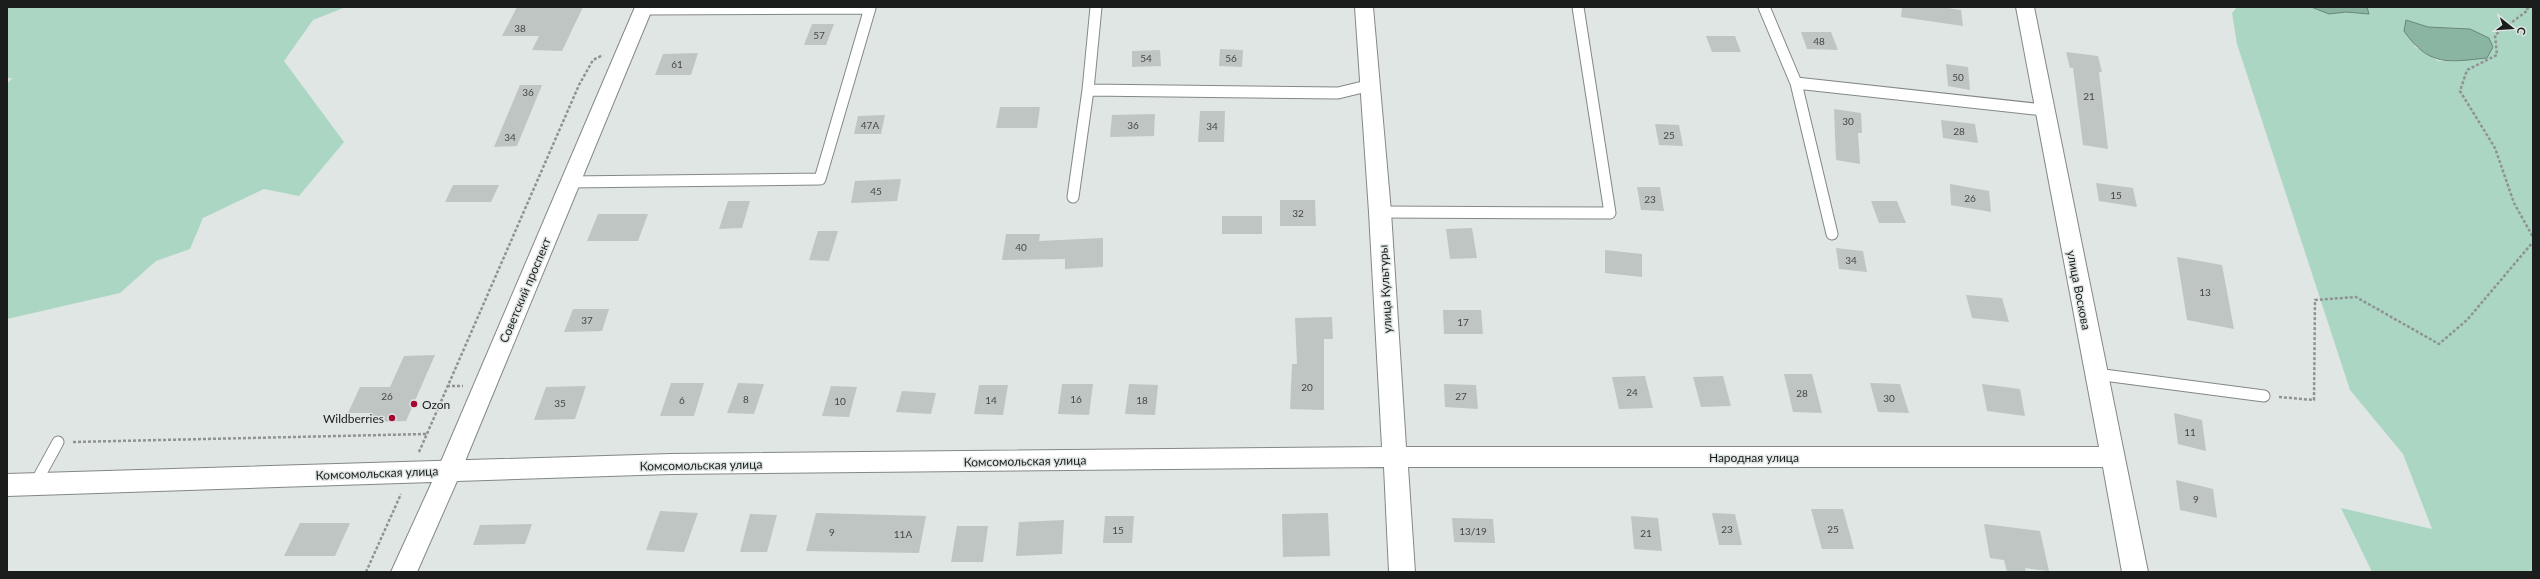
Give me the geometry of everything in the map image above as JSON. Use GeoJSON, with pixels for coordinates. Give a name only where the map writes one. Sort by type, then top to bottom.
{"type":"FeatureCollection","features":[{"type":"Feature","properties":{"kind":"street","name":"улица Культуры"},"geometry":{"type":"LineString","coordinates":[[1364,7],[1380,212],[1402,572]]}},
{"type":"Feature","properties":{"kind":"street","name":"улица Воскова"},"geometry":{"type":"LineString","coordinates":[[2025,7],[2096,374],[2114,456],[2135,572]]}},
{"type":"Feature","properties":{"kind":"street","name":"Советский проспект"},"geometry":{"type":"LineString","coordinates":[[404,572],[449,471],[643,8]]}},
{"type":"Feature","properties":{"kind":"street","name":"Народная улица"},"geometry":{"type":"LineString","coordinates":[[1395,457],[2114,456]]}},
{"type":"Feature","properties":{"kind":"street","name":"Комсомольская улица"},"geometry":{"type":"LineString","coordinates":[[7,485],[671,464],[1395,457]]}},
{"type":"Feature","properties":{"kind":"lane"},"geometry":{"type":"LineString","coordinates":[[1073,197],[1088,90],[1096,7]]}},
{"type":"Feature","properties":{"kind":"lane"},"geometry":{"type":"LineString","coordinates":[[1380,212],[1610,213],[1578,7]]}},
{"type":"Feature","properties":{"kind":"lane"},"geometry":{"type":"LineString","coordinates":[[1764,7],[1796,83],[1832,234]]}},
{"type":"Feature","properties":{"kind":"lane"},"geometry":{"type":"LineString","coordinates":[[569,182],[820,179],[870,8],[643,8]]}},
{"type":"Feature","properties":{"kind":"lane"},"geometry":{"type":"LineString","coordinates":[[1796,83],[2044,110]]}},
{"type":"Feature","properties":{"kind":"lane"},"geometry":{"type":"LineString","coordinates":[[1088,90],[1338,93],[1371,85]]}},
{"type":"Feature","properties":{"kind":"lane"},"geometry":{"type":"LineString","coordinates":[[2096,374],[2264,396]]}},
{"type":"Feature","properties":{"kind":"lane"},"geometry":{"type":"LineString","coordinates":[[35,484],[58,442]]}},
{"type":"Feature","properties":{"kind":"path"},"geometry":{"type":"LineString","coordinates":[[2527,7],[2528,10],[2495,36],[2497,55],[2467,70],[2460,91],[2495,148],[2514,204],[2533,237]]}},
{"type":"Feature","properties":{"kind":"path"},"geometry":{"type":"LineString","coordinates":[[366,572],[579,85],[593,60],[630,40]]}},
{"type":"Feature","properties":{"kind":"path"},"geometry":{"type":"LineString","coordinates":[[2264,396],[2314,400],[2315,300],[2356,297],[2439,344],[2467,320],[2533,242]]}},
{"type":"Feature","properties":{"kind":"path"},"geometry":{"type":"LineString","coordinates":[[58,442],[426,434]]}},
{"type":"Feature","properties":{"kind":"shaded area"},"geometry":{"type":"Polygon","coordinates":[[[7,7],[346,7],[313,20],[284,61],[344,142],[299,196],[264,189],[203,218],[190,249],[156,261],[120,293],[7,319],[7,84],[12,78],[7,78],[7,7]]]}},
{"type":"Feature","properties":{"kind":"shaded area"},"geometry":{"type":"Polygon","coordinates":[[[2237,7],[2311,7],[2329,14],[2346,12],[2369,14],[2367,7],[2533,7],[2533,572],[2372,572],[2341,508],[2432,529],[2403,454],[2350,390],[2237,44],[2232,13],[2237,7]],[[2406,21],[2415,47],[2438,61],[2487,58],[2470,29],[2428,27],[2406,21]]]}},
{"type":"Feature","properties":{"kind":"shaded area"},"geometry":{"type":"Polygon","coordinates":[[[2311,7],[2367,7],[2369,14],[2346,12],[2329,14],[2311,7]]]}},
{"type":"Feature","properties":{"kind":"shaded area"},"geometry":{"type":"Polygon","coordinates":[[[2406,20],[2428,27],[2470,29],[2489,38],[2493,47],[2487,58],[2461,61],[2440,60],[2422,51],[2413,43],[2404,31],[2406,20]]]}},
{"type":"Feature","properties":{"kind":"building"},"geometry":{"type":"Polygon","coordinates":[[[517,7],[583,7],[562,51],[532,50],[539,36],[502,36],[517,7]]]}},
{"type":"Feature","properties":{"kind":"building"},"geometry":{"type":"Polygon","coordinates":[[[1902,7],[1941,7],[1961,10],[1963,26],[1901,17],[1902,7]]]}},
{"type":"Feature","properties":{"kind":"building"},"geometry":{"type":"Polygon","coordinates":[[[812,24],[834,24],[826,45],[804,45],[812,24]]]}},
{"type":"Feature","properties":{"kind":"building"},"geometry":{"type":"Polygon","coordinates":[[[1801,32],[1831,32],[1838,50],[1807,49],[1801,32]]]}},
{"type":"Feature","properties":{"kind":"building"},"geometry":{"type":"Polygon","coordinates":[[[1706,36],[1735,36],[1741,52],[1712,52],[1706,36]]]}},
{"type":"Feature","properties":{"kind":"building"},"geometry":{"type":"Polygon","coordinates":[[[1220,49],[1243,50],[1242,67],[1219,66],[1220,49]]]}},
{"type":"Feature","properties":{"kind":"building"},"geometry":{"type":"Polygon","coordinates":[[[1160,50],[1161,66],[1132,67],[1132,51],[1160,50]]]}},
{"type":"Feature","properties":{"kind":"building"},"geometry":{"type":"Polygon","coordinates":[[[2066,52],[2098,56],[2102,72],[2099,72],[2108,149],[2083,145],[2073,68],[2070,68],[2066,52]]]}},
{"type":"Feature","properties":{"kind":"building"},"geometry":{"type":"Polygon","coordinates":[[[698,53],[691,75],[655,75],[663,54],[698,53]]]}},
{"type":"Feature","properties":{"kind":"building"},"geometry":{"type":"Polygon","coordinates":[[[1946,64],[1968,67],[1970,90],[1948,86],[1946,64]]]}},
{"type":"Feature","properties":{"kind":"building"},"geometry":{"type":"Polygon","coordinates":[[[520,85],[542,85],[517,146],[494,147],[520,85]]]}},
{"type":"Feature","properties":{"kind":"building"},"geometry":{"type":"Polygon","coordinates":[[[1000,107],[1040,107],[1037,128],[996,128],[1000,107]]]}},
{"type":"Feature","properties":{"kind":"building"},"geometry":{"type":"Polygon","coordinates":[[[1834,109],[1861,113],[1862,133],[1858,133],[1860,164],[1836,160],[1834,109]]]}},
{"type":"Feature","properties":{"kind":"building"},"geometry":{"type":"Polygon","coordinates":[[[1200,111],[1225,111],[1224,142],[1198,142],[1200,111]]]}},
{"type":"Feature","properties":{"kind":"building"},"geometry":{"type":"Polygon","coordinates":[[[1155,114],[1154,136],[1110,137],[1112,115],[1155,114]]]}},
{"type":"Feature","properties":{"kind":"building"},"geometry":{"type":"Polygon","coordinates":[[[885,115],[881,134],[854,134],[858,116],[885,115]]]}},
{"type":"Feature","properties":{"kind":"building"},"geometry":{"type":"Polygon","coordinates":[[[1941,120],[1975,124],[1978,143],[1943,138],[1941,120]]]}},
{"type":"Feature","properties":{"kind":"building"},"geometry":{"type":"Polygon","coordinates":[[[1655,124],[1679,125],[1683,146],[1659,145],[1655,124]]]}},
{"type":"Feature","properties":{"kind":"building"},"geometry":{"type":"Polygon","coordinates":[[[901,179],[897,201],[851,203],[855,181],[901,179]]]}},
{"type":"Feature","properties":{"kind":"building"},"geometry":{"type":"Polygon","coordinates":[[[2096,183],[2133,188],[2137,207],[2099,201],[2096,183]]]}},
{"type":"Feature","properties":{"kind":"building"},"geometry":{"type":"Polygon","coordinates":[[[1950,184],[1989,191],[1991,212],[1951,205],[1950,184]]]}},
{"type":"Feature","properties":{"kind":"building"},"geometry":{"type":"Polygon","coordinates":[[[453,185],[499,185],[491,202],[445,202],[453,185]]]}},
{"type":"Feature","properties":{"kind":"building"},"geometry":{"type":"Polygon","coordinates":[[[1637,187],[1660,187],[1664,211],[1641,210],[1637,187]]]}},
{"type":"Feature","properties":{"kind":"building"},"geometry":{"type":"Polygon","coordinates":[[[1280,200],[1315,200],[1316,226],[1280,226],[1280,200]]]}},
{"type":"Feature","properties":{"kind":"building"},"geometry":{"type":"Polygon","coordinates":[[[728,201],[750,201],[742,228],[719,229],[728,201]]]}},
{"type":"Feature","properties":{"kind":"building"},"geometry":{"type":"Polygon","coordinates":[[[1871,201],[1897,201],[1906,223],[1879,223],[1871,201]]]}},
{"type":"Feature","properties":{"kind":"building"},"geometry":{"type":"Polygon","coordinates":[[[598,214],[648,214],[638,241],[587,241],[598,214]]]}},
{"type":"Feature","properties":{"kind":"building"},"geometry":{"type":"Polygon","coordinates":[[[1222,216],[1262,216],[1262,234],[1222,234],[1222,216]]]}},
{"type":"Feature","properties":{"kind":"building"},"geometry":{"type":"Polygon","coordinates":[[[1472,228],[1477,258],[1450,259],[1446,229],[1472,228]]]}},
{"type":"Feature","properties":{"kind":"building"},"geometry":{"type":"Polygon","coordinates":[[[818,231],[838,231],[829,261],[809,260],[818,231]]]}},
{"type":"Feature","properties":{"kind":"building"},"geometry":{"type":"Polygon","coordinates":[[[1006,234],[1040,234],[1039,241],[1103,238],[1103,267],[1065,269],[1065,259],[1002,260],[1006,234]]]}},
{"type":"Feature","properties":{"kind":"building"},"geometry":{"type":"Polygon","coordinates":[[[1836,248],[1863,251],[1867,272],[1839,269],[1836,248]]]}},
{"type":"Feature","properties":{"kind":"building"},"geometry":{"type":"Polygon","coordinates":[[[1605,250],[1642,254],[1642,277],[1605,273],[1605,250]]]}},
{"type":"Feature","properties":{"kind":"building"},"geometry":{"type":"Polygon","coordinates":[[[2177,257],[2222,265],[2234,329],[2187,320],[2177,257]]]}},
{"type":"Feature","properties":{"kind":"building"},"geometry":{"type":"Polygon","coordinates":[[[1966,295],[2002,298],[2009,322],[1972,318],[1966,295]]]}},
{"type":"Feature","properties":{"kind":"building"},"geometry":{"type":"Polygon","coordinates":[[[573,309],[609,309],[602,331],[564,332],[573,309]]]}},
{"type":"Feature","properties":{"kind":"building"},"geometry":{"type":"Polygon","coordinates":[[[1443,310],[1481,310],[1483,334],[1444,334],[1443,310]]]}},
{"type":"Feature","properties":{"kind":"building"},"geometry":{"type":"Polygon","coordinates":[[[1332,317],[1333,339],[1324,339],[1324,410],[1290,409],[1292,364],[1297,364],[1295,318],[1332,317]]]}},
{"type":"Feature","properties":{"kind":"building"},"geometry":{"type":"Polygon","coordinates":[[[435,355],[406,421],[368,422],[372,413],[348,413],[360,387],[390,387],[404,356],[435,355]]]}},
{"type":"Feature","properties":{"kind":"building"},"geometry":{"type":"Polygon","coordinates":[[[1784,374],[1812,374],[1822,413],[1793,412],[1784,374]]]}},
{"type":"Feature","properties":{"kind":"building"},"geometry":{"type":"Polygon","coordinates":[[[1645,376],[1653,408],[1619,409],[1612,377],[1645,376]]]}},
{"type":"Feature","properties":{"kind":"building"},"geometry":{"type":"Polygon","coordinates":[[[1723,376],[1731,406],[1701,407],[1693,377],[1723,376]]]}},
{"type":"Feature","properties":{"kind":"building"},"geometry":{"type":"Polygon","coordinates":[[[671,383],[704,383],[694,416],[660,416],[671,383]]]}},
{"type":"Feature","properties":{"kind":"building"},"geometry":{"type":"Polygon","coordinates":[[[738,383],[764,384],[754,414],[727,413],[738,383]]]}},
{"type":"Feature","properties":{"kind":"building"},"geometry":{"type":"Polygon","coordinates":[[[1870,383],[1900,384],[1909,413],[1878,412],[1870,383]]]}},
{"type":"Feature","properties":{"kind":"building"},"geometry":{"type":"Polygon","coordinates":[[[1062,384],[1093,384],[1089,415],[1058,414],[1062,384]]]}},
{"type":"Feature","properties":{"kind":"building"},"geometry":{"type":"Polygon","coordinates":[[[1129,384],[1158,385],[1155,415],[1125,414],[1129,384]]]}},
{"type":"Feature","properties":{"kind":"building"},"geometry":{"type":"Polygon","coordinates":[[[1444,384],[1476,385],[1478,409],[1445,407],[1444,384]]]}},
{"type":"Feature","properties":{"kind":"building"},"geometry":{"type":"Polygon","coordinates":[[[1982,384],[2020,389],[2025,416],[1987,411],[1982,384]]]}},
{"type":"Feature","properties":{"kind":"building"},"geometry":{"type":"Polygon","coordinates":[[[979,385],[1008,385],[1003,415],[974,414],[979,385]]]}},
{"type":"Feature","properties":{"kind":"building"},"geometry":{"type":"Polygon","coordinates":[[[586,386],[575,419],[534,420],[546,387],[586,386]]]}},
{"type":"Feature","properties":{"kind":"building"},"geometry":{"type":"Polygon","coordinates":[[[831,386],[857,387],[849,417],[822,416],[831,386]]]}},
{"type":"Feature","properties":{"kind":"building"},"geometry":{"type":"Polygon","coordinates":[[[902,391],[936,393],[931,414],[896,412],[902,391]]]}},
{"type":"Feature","properties":{"kind":"building"},"geometry":{"type":"Polygon","coordinates":[[[2174,413],[2202,420],[2206,451],[2178,444],[2174,413]]]}},
{"type":"Feature","properties":{"kind":"building"},"geometry":{"type":"Polygon","coordinates":[[[2176,480],[2213,489],[2217,518],[2180,510],[2176,480]]]}},
{"type":"Feature","properties":{"kind":"building"},"geometry":{"type":"Polygon","coordinates":[[[1811,509],[1843,509],[1854,549],[1822,549],[1811,509]]]}},
{"type":"Feature","properties":{"kind":"building"},"geometry":{"type":"Polygon","coordinates":[[[660,511],[698,513],[684,552],[646,550],[660,511]]]}},
{"type":"Feature","properties":{"kind":"building"},"geometry":{"type":"Polygon","coordinates":[[[816,513],[926,516],[919,553],[806,551],[816,513]]]}},
{"type":"Feature","properties":{"kind":"building"},"geometry":{"type":"Polygon","coordinates":[[[1328,513],[1330,556],[1283,557],[1282,514],[1328,513]]]}},
{"type":"Feature","properties":{"kind":"building"},"geometry":{"type":"Polygon","coordinates":[[[1712,513],[1735,514],[1742,545],[1719,545],[1712,513]]]}},
{"type":"Feature","properties":{"kind":"building"},"geometry":{"type":"Polygon","coordinates":[[[750,514],[777,515],[767,552],[740,552],[750,514]]]}},
{"type":"Feature","properties":{"kind":"building"},"geometry":{"type":"Polygon","coordinates":[[[1105,516],[1134,516],[1132,543],[1103,543],[1105,516]]]}},
{"type":"Feature","properties":{"kind":"building"},"geometry":{"type":"Polygon","coordinates":[[[1631,516],[1658,518],[1662,551],[1634,549],[1631,516]]]}},
{"type":"Feature","properties":{"kind":"building"},"geometry":{"type":"Polygon","coordinates":[[[1452,518],[1493,519],[1495,543],[1454,542],[1452,518]]]}},
{"type":"Feature","properties":{"kind":"building"},"geometry":{"type":"Polygon","coordinates":[[[1064,520],[1062,554],[1016,556],[1019,522],[1064,520]]]}},
{"type":"Feature","properties":{"kind":"building"},"geometry":{"type":"Polygon","coordinates":[[[300,523],[350,523],[335,556],[284,556],[300,523]]]}},
{"type":"Feature","properties":{"kind":"building"},"geometry":{"type":"Polygon","coordinates":[[[532,524],[525,544],[473,545],[480,525],[532,524]]]}},
{"type":"Feature","properties":{"kind":"building"},"geometry":{"type":"Polygon","coordinates":[[[1984,524],[2040,531],[2049,571],[2025,568],[2026,572],[2007,572],[2004,560],[1990,558],[1984,524]]]}},
{"type":"Feature","properties":{"kind":"building"},"geometry":{"type":"Polygon","coordinates":[[[957,526],[988,526],[983,562],[951,562],[957,526]]]}},
{"type":"Feature","properties":{"kind":"place","name":"Ozon"},"geometry":{"type":"Point","coordinates":[414,404]}},
{"type":"Feature","properties":{"kind":"place","name":"Wildberries"},"geometry":{"type":"Point","coordinates":[392,418]}}]}
